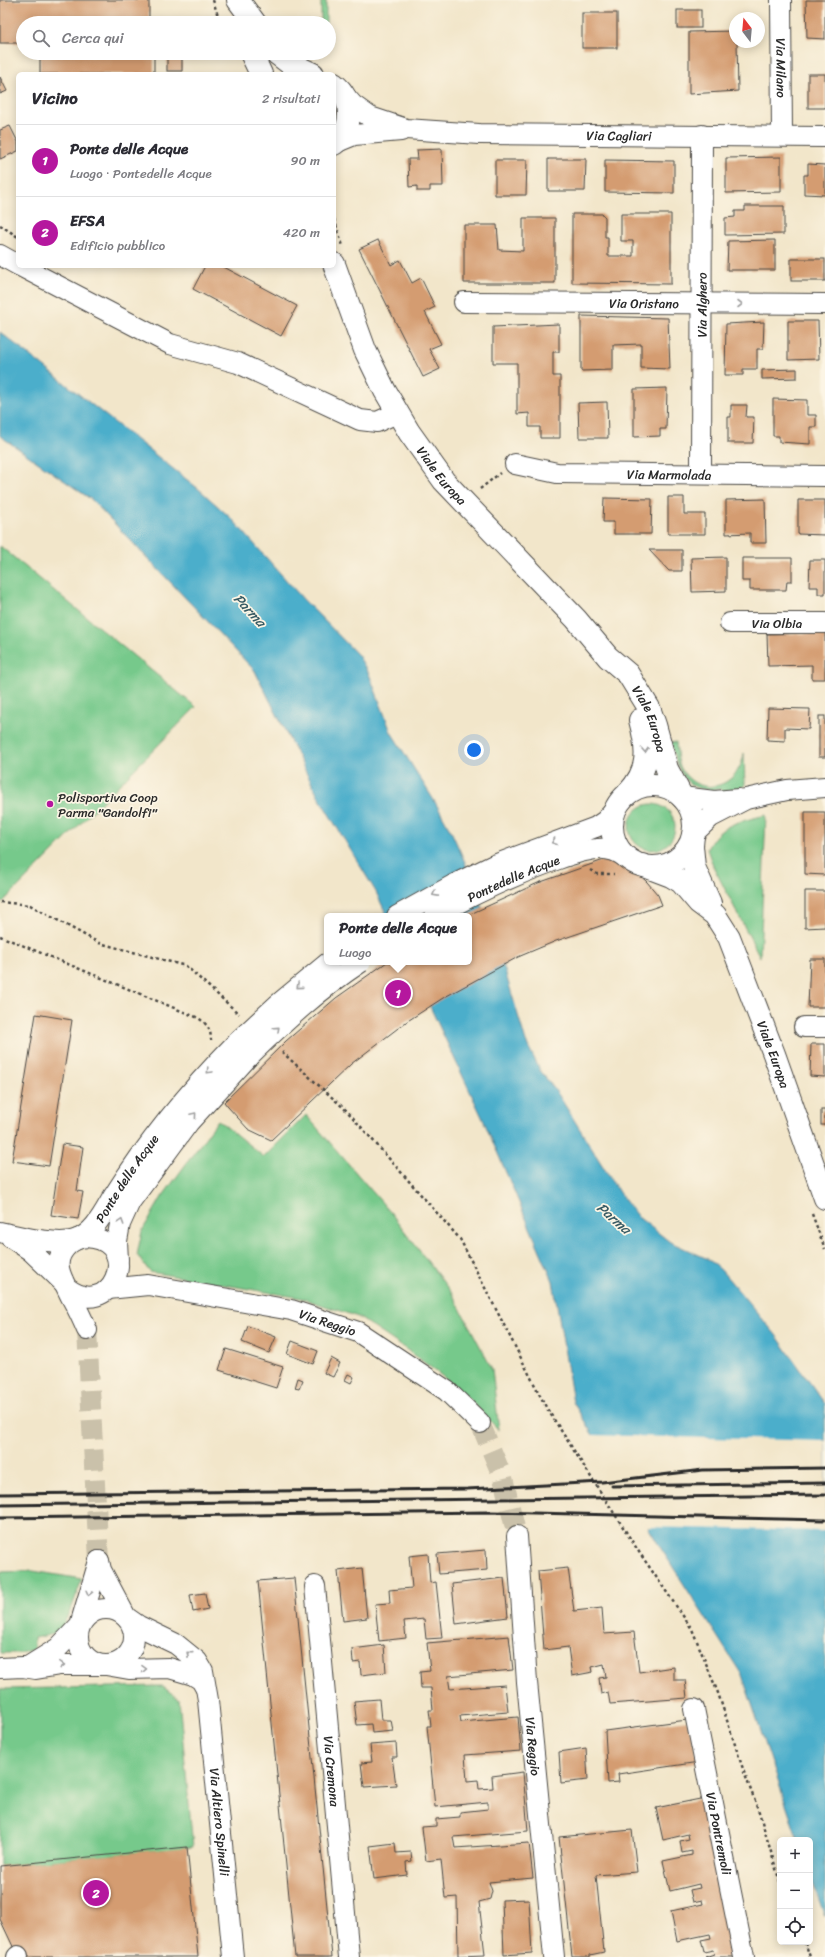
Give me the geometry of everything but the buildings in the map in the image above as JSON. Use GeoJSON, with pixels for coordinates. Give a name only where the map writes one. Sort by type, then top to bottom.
{"type":"FeatureCollection","features":[{"type":"Feature","properties":{"kind":"main road"},"geometry":{"type":"LineString","coordinates":[[238,0],[238,16]]}},
{"type":"Feature","properties":{"kind":"main road"},"geometry":{"type":"LineString","coordinates":[[238,0],[250,16]]}},
{"type":"Feature","properties":{"kind":"main road"},"geometry":{"type":"LineString","coordinates":[[254,60],[260,72]]}},
{"type":"Feature","properties":{"kind":"main road"},"geometry":{"type":"LineString","coordinates":[[285,60],[309,72]]}},
{"type":"Feature","properties":{"kind":"main road"},"geometry":{"type":"LineString","coordinates":[[336,143],[345,131],[349,120],[349,108],[339,90]]}},
{"type":"Feature","properties":{"kind":"main road","name":"Viale Europa"},"geometry":{"type":"LineString","coordinates":[[335,268],[365,350],[397,413],[437,473],[576,619],[603,651],[628,674],[646,702],[656,725],[667,769],[682,797]]}},
{"type":"Feature","properties":{"kind":"main road","name":"Viale Europa"},"geometry":{"type":"LineString","coordinates":[[603,651],[619,682],[634,706],[644,735],[646,753],[644,768],[640,780],[628,793]]}},
{"type":"Feature","properties":{"kind":"main road"},"geometry":{"type":"LineString","coordinates":[[656,785],[670,788],[682,797],[693,815],[694,833],[686,850],[678,859],[660,866],[629,865],[614,839],[612,825],[615,810],[623,798],[628,793],[641,786],[656,785]]}},
{"type":"Feature","properties":{"kind":"main road","name":"Viale Europa"},"geometry":{"type":"LineString","coordinates":[[694,833],[692,846],[694,867],[697,877],[708,897],[714,916]]}},
{"type":"Feature","properties":{"kind":"main road","name":"Viale Europa"},"geometry":{"type":"LineString","coordinates":[[629,865],[676,879],[685,886],[699,903],[714,916],[729,937],[736,953],[818,1204]]}},
{"type":"Feature","properties":{"kind":"street","name":"Via Milano"},"geometry":{"type":"LineString","coordinates":[[781,0],[782,136]]}},
{"type":"Feature","properties":{"kind":"street","name":"Via Cagliari"},"geometry":{"type":"LineString","coordinates":[[339,90],[353,106],[370,118],[413,130]]}},
{"type":"Feature","properties":{"kind":"street","name":"Via Cagliari"},"geometry":{"type":"LineString","coordinates":[[336,144],[354,135],[413,130],[478,134],[825,137]]}},
{"type":"Feature","properties":{"kind":"street","name":"Via Alghero"},"geometry":{"type":"LineString","coordinates":[[701,474],[702,135]]}},
{"type":"Feature","properties":{"kind":"street"},"geometry":{"type":"LineString","coordinates":[[0,255],[16,263]]}},
{"type":"Feature","properties":{"kind":"street"},"geometry":{"type":"LineString","coordinates":[[25,268],[170,344],[238,363],[360,420],[376,422],[397,413]]}},
{"type":"Feature","properties":{"kind":"street","name":"Via Oristano"},"geometry":{"type":"LineString","coordinates":[[464,302],[825,304]]}},
{"type":"Feature","properties":{"kind":"street","name":"Via Marmolada"},"geometry":{"type":"LineString","coordinates":[[510,466],[557,473],[825,476]]}},
{"type":"Feature","properties":{"kind":"street","name":"Via Olbia"},"geometry":{"type":"LineString","coordinates":[[730,623],[825,623]]}},
{"type":"Feature","properties":{"kind":"street"},"geometry":{"type":"LineString","coordinates":[[682,797],[714,801],[746,799],[787,790],[825,787]]}},
{"type":"Feature","properties":{"kind":"street"},"geometry":{"type":"LineString","coordinates":[[694,833],[711,817],[746,799]]}},
{"type":"Feature","properties":{"kind":"street"},"geometry":{"type":"LineString","coordinates":[[402,913],[452,885],[494,865],[590,829],[605,821],[615,810]]}},
{"type":"Feature","properties":{"kind":"street"},"geometry":{"type":"LineString","coordinates":[[592,857],[611,850],[629,865]]}},
{"type":"Feature","properties":{"kind":"street","name":"Pontedelle Acque"},"geometry":{"type":"LineString","coordinates":[[440,913],[482,891],[531,869],[567,856],[592,857]]}},
{"type":"Feature","properties":{"kind":"street","name":"Ponte delle Acque"},"geometry":{"type":"LineString","coordinates":[[118,1263],[117,1241],[120,1224],[130,1202],[242,1049],[277,1005],[326,965]]}},
{"type":"Feature","properties":{"kind":"street"},"geometry":{"type":"LineString","coordinates":[[242,1049],[287,1020],[328,985],[357,965]]}},
{"type":"Feature","properties":{"kind":"street"},"geometry":{"type":"LineString","coordinates":[[804,1027],[825,1027]]}},
{"type":"Feature","properties":{"kind":"street","name":"Ponte delle Acque"},"geometry":{"type":"LineString","coordinates":[[75,1240],[86,1234],[94,1226],[134,1164],[167,1120],[202,1079],[242,1049]]}},
{"type":"Feature","properties":{"kind":"street","name":"Via Reggio"},"geometry":{"type":"LineString","coordinates":[[1,1231],[56,1242],[88,1237],[102,1240],[112,1249],[118,1263],[148,1285]]}},
{"type":"Feature","properties":{"kind":"street","name":"Via Reggio"},"geometry":{"type":"LineString","coordinates":[[1,1231],[31,1251],[65,1285],[84,1296],[90,1297],[105,1291],[148,1285],[291,1310],[358,1332],[447,1391],[480,1423]]}},
{"type":"Feature","properties":{"kind":"street"},"geometry":{"type":"LineString","coordinates":[[75,1240],[64,1249],[59,1262],[60,1276],[87,1330],[105,1291],[116,1279],[118,1263]]}},
{"type":"Feature","properties":{"kind":"street","name":"Via Reggio"},"geometry":{"type":"LineString","coordinates":[[517,1536],[527,1682],[554,1957]]}},
{"type":"Feature","properties":{"kind":"street"},"geometry":{"type":"LineString","coordinates":[[0,1668],[23,1667],[36,1669],[60,1665],[106,1665],[117,1662],[130,1650],[134,1633],[101,1570],[99,1561],[80,1625],[78,1637],[80,1649],[88,1659],[99,1664],[106,1665],[129,1669],[169,1668],[179,1670],[198,1677],[205,1687]]}},
{"type":"Feature","properties":{"kind":"street","name":"Via Cremona"},"geometry":{"type":"LineString","coordinates":[[315,1586],[350,1957]]}},
{"type":"Feature","properties":{"kind":"street"},"geometry":{"type":"LineString","coordinates":[[23,1667],[35,1664],[58,1648],[88,1616],[104,1609],[116,1611],[126,1617]]}},
{"type":"Feature","properties":{"kind":"street","name":"Via Altiero Spinelli"},"geometry":{"type":"LineString","coordinates":[[126,1617],[139,1626],[176,1644],[190,1654],[201,1667],[205,1687],[233,1957]]}},
{"type":"Feature","properties":{"kind":"street","name":"Via Pontremoli"},"geometry":{"type":"LineString","coordinates":[[694,1709],[744,1957]]}},
{"type":"Feature","properties":{"kind":"path"},"geometry":{"type":"LineString","coordinates":[[212,0],[218,16]]}},
{"type":"Feature","properties":{"kind":"path"},"geometry":{"type":"LineString","coordinates":[[0,224],[16,236]]}},
{"type":"Feature","properties":{"kind":"path"},"geometry":{"type":"LineString","coordinates":[[478,490],[510,466]]}},
{"type":"Feature","properties":{"kind":"path"},"geometry":{"type":"LineString","coordinates":[[592,857],[591,872],[597,874],[629,865]]}},
{"type":"Feature","properties":{"kind":"path"},"geometry":{"type":"LineString","coordinates":[[0,902],[30,905],[99,943],[186,966],[243,1018]]}},
{"type":"Feature","properties":{"kind":"path"},"geometry":{"type":"LineString","coordinates":[[0,936],[196,1017],[209,1029],[211,1037],[210,1045]]}},
{"type":"Feature","properties":{"kind":"path"},"geometry":{"type":"LineString","coordinates":[[278,1049],[347,1111],[460,1239],[546,1407],[639,1552],[692,1629],[718,1693],[744,1772],[760,1812],[777,1873]]}},
{"type":"Feature","properties":{"kind":"path"},"geometry":{"type":"LineString","coordinates":[[818,1204],[825,1250]]}},
{"type":"Feature","properties":{"kind":"path"},"geometry":{"type":"LineString","coordinates":[[806,1945],[810,1957]]}},
{"type":"Feature","properties":{"kind":"green space"},"geometry":{"type":"Polygon","coordinates":[[[321,0],[326,0],[326,16],[321,16],[321,0]]]}},
{"type":"Feature","properties":{"kind":"green space","name":"Polisportiva Coop Parma \"Gandolfi\""},"geometry":{"type":"Polygon","coordinates":[[[0,546],[196,707],[3,902],[0,902],[0,546]]]}},
{"type":"Feature","properties":{"kind":"green space"},"geometry":{"type":"Polygon","coordinates":[[[676,742],[679,764],[686,775],[695,783],[705,786],[715,786],[725,782],[734,775],[740,766],[744,753],[745,786],[722,792],[721,789],[709,790],[692,785],[681,772],[677,763],[671,743],[676,742]]]}},
{"type":"Feature","properties":{"kind":"green space"},"geometry":{"type":"Polygon","coordinates":[[[652,804],[665,808],[671,814],[675,827],[671,840],[665,846],[652,850],[639,846],[633,840],[629,827],[633,814],[639,808],[652,804]]]}},
{"type":"Feature","properties":{"kind":"green space"},"geometry":{"type":"Polygon","coordinates":[[[766,815],[760,957],[713,866],[707,849],[712,840],[724,829],[739,822],[766,815]]]}},
{"type":"Feature","properties":{"kind":"green space"},"geometry":{"type":"Polygon","coordinates":[[[306,1115],[391,1213],[453,1295],[492,1369],[499,1430],[459,1389],[413,1354],[358,1317],[301,1298],[150,1272],[137,1255],[142,1231],[162,1197],[218,1120],[264,1157],[306,1115]]]}},
{"type":"Feature","properties":{"kind":"green space"},"geometry":{"type":"Polygon","coordinates":[[[33,1571],[82,1579],[72,1607],[59,1633],[34,1638],[34,1649],[21,1653],[0,1653],[0,1572],[33,1571]]]}},
{"type":"Feature","properties":{"kind":"green space"},"geometry":{"type":"Polygon","coordinates":[[[162,1686],[179,1699],[193,1847],[0,1866],[0,1689],[162,1686]]]}},
{"type":"Feature","properties":{"kind":"water","name":"Parma"},"geometry":{"type":"Polygon","coordinates":[[[0,332],[200,490],[233,520],[303,599],[358,655],[369,674],[391,732],[435,802],[451,831],[464,860],[499,951],[526,1042],[540,1070],[558,1094],[620,1194],[638,1217],[670,1242],[708,1259],[721,1270],[776,1335],[825,1404],[825,1917],[813,1883],[813,1837],[797,1837],[742,1675],[660,1547],[573,1402],[553,1281],[482,1117],[410,965],[472,965],[472,913],[386,913],[376,892],[318,796],[255,671],[92,500],[0,436],[0,332]]]}},
{"type":"Feature","properties":{"kind":"pier"},"geometry":{"type":"Polygon","coordinates":[[[591,1435],[825,1441],[825,1531],[646,1527],[591,1435]]]}},
{"type":"Feature","properties":{"kind":"tunnel"},"geometry":{"type":"LineString","coordinates":[[87,1330],[99,1561]]}},
{"type":"Feature","properties":{"kind":"tunnel"},"geometry":{"type":"LineString","coordinates":[[480,1423],[503,1478],[517,1536]]}},
{"type":"Feature","properties":{"kind":"railway"},"geometry":{"type":"LineString","coordinates":[[0,1494],[467,1489],[602,1482],[703,1470],[825,1468]]}},
{"type":"Feature","properties":{"kind":"railway"},"geometry":{"type":"LineString","coordinates":[[612,1486],[825,1483]]}},
{"type":"Feature","properties":{"kind":"railway"},"geometry":{"type":"LineString","coordinates":[[0,1505],[825,1495]]}},
{"type":"Feature","properties":{"kind":"railway"},"geometry":{"type":"LineString","coordinates":[[0,1518],[489,1512],[825,1520]]}},
{"type":"Feature","properties":{"kind":"place","name":"Polisportiva Coop Parma \"Gandolfi\""},"geometry":{"type":"Point","coordinates":[50,804]}},
{"type":"Feature","properties":{"kind":"place","name":"Ponte delle Acque"},"geometry":{"type":"Point","coordinates":[398,993]}},
{"type":"Feature","properties":{"kind":"place","name":"EFSA"},"geometry":{"type":"Point","coordinates":[96,1893]}}]}
